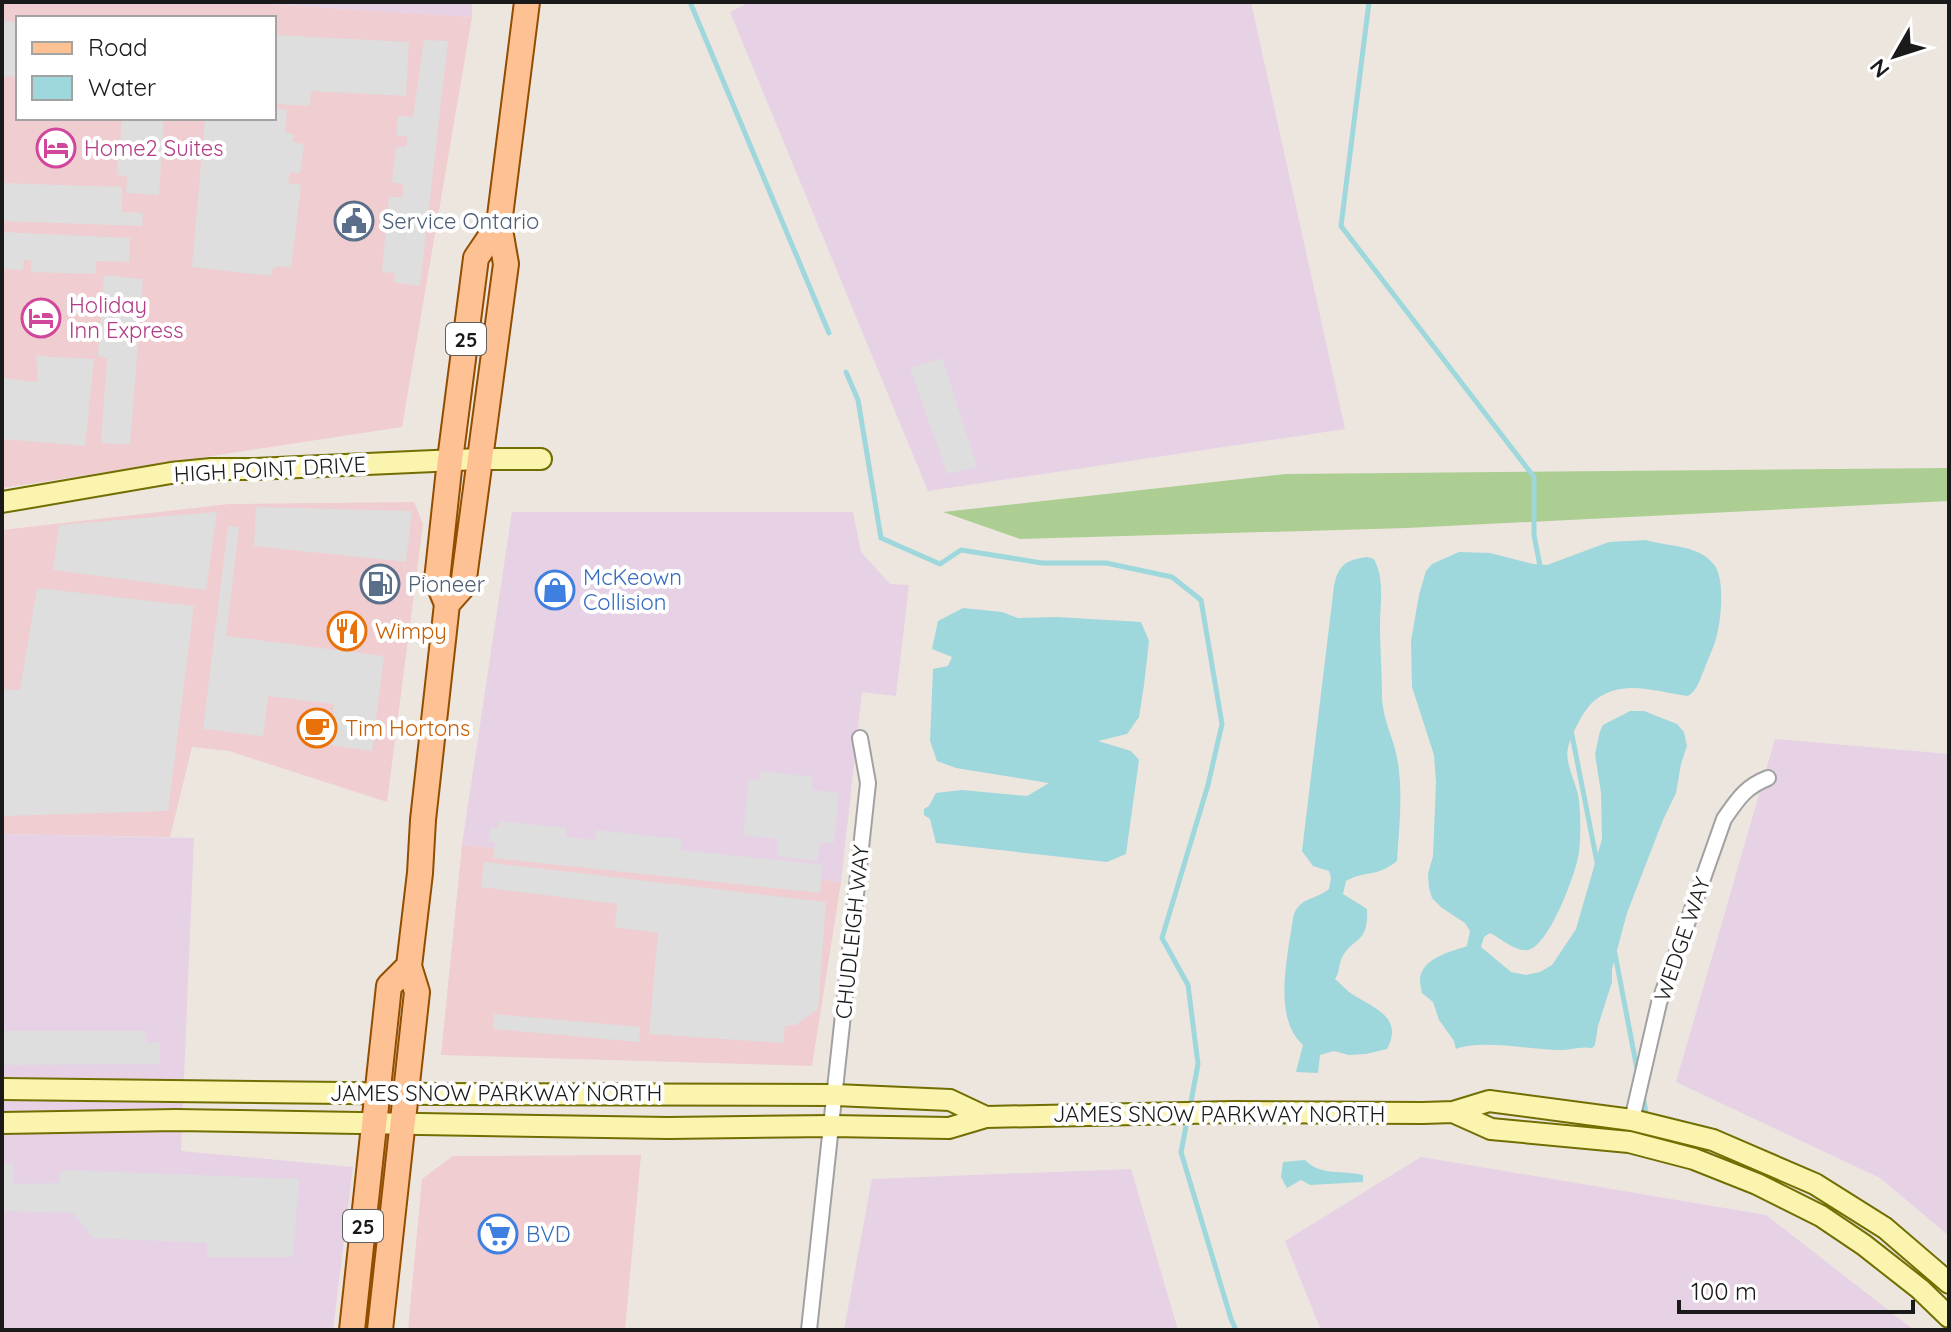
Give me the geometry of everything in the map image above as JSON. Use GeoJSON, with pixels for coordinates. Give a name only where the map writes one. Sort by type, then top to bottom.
{"type":"FeatureCollection","features":[{"type":"Feature","properties":{"kind":"main road","name":"25"},"geometry":{"type":"LineString","coordinates":[[447,604],[463,586],[506,264],[499,224],[527,2]]}},
{"type":"Feature","properties":{"kind":"main road","name":"25"},"geometry":{"type":"LineString","coordinates":[[380,1330],[417,992],[409,966],[447,604],[437,580],[476,258],[499,224]]}},
{"type":"Feature","properties":{"kind":"main road","name":"HIGH POINT DRIVE"},"geometry":{"type":"LineString","coordinates":[[2,502],[211,469],[541,459]]}},
{"type":"Feature","properties":{"kind":"main road","name":"25"},"geometry":{"type":"LineString","coordinates":[[352,1330],[389,986],[409,966]]}},
{"type":"Feature","properties":{"kind":"main road","name":"JAMES SNOW PARKWAY NORTH"},"geometry":{"type":"LineString","coordinates":[[2,1089],[835,1095],[950,1100],[986,1117]]}},
{"type":"Feature","properties":{"kind":"main road","name":"JAMES SNOW PARKWAY NORTH"},"geometry":{"type":"LineString","coordinates":[[2,1123],[176,1120],[668,1128],[949,1128],[986,1117],[1453,1112],[1489,1101],[1632,1120],[1713,1140],[1815,1184],[1885,1228],[1949,1283]]}},
{"type":"Feature","properties":{"kind":"main road","name":"JAMES SNOW PARKWAY NORTH"},"geometry":{"type":"LineString","coordinates":[[1453,1112],[1491,1129],[1629,1142],[1694,1159],[1757,1184],[1821,1216],[1864,1245],[1920,1289],[1949,1317]]}},
{"type":"Feature","properties":{"kind":"street","name":"CHUDLEIGH WAY"},"geometry":{"type":"LineString","coordinates":[[809,1330],[868,783],[860,738]]}},
{"type":"Feature","properties":{"kind":"street","name":"WEDGE WAY"},"geometry":{"type":"LineString","coordinates":[[1632,1120],[1659,1003],[1724,819],[1743,793],[1768,778]]}},
{"type":"Feature","properties":{"kind":"shaded area"},"geometry":{"type":"Polygon","coordinates":[[[2,2],[239,2],[472,17],[402,427],[2,488],[2,2]]]}},
{"type":"Feature","properties":{"kind":"shaded area"},"geometry":{"type":"Polygon","coordinates":[[[239,2],[472,2],[472,17],[239,2]]]}},
{"type":"Feature","properties":{"kind":"shaded area"},"geometry":{"type":"Polygon","coordinates":[[[750,2],[1251,2],[1345,429],[928,491],[730,12],[750,2]]]}},
{"type":"Feature","properties":{"kind":"shaded area"},"geometry":{"type":"Polygon","coordinates":[[[3,21],[16,22],[16,77],[2,76],[3,21]]]}},
{"type":"Feature","properties":{"kind":"shaded area"},"geometry":{"type":"Polygon","coordinates":[[[276,35],[409,42],[406,96],[311,91],[310,106],[276,104],[276,35]]]}},
{"type":"Feature","properties":{"kind":"shaded area"},"geometry":{"type":"Polygon","coordinates":[[[424,40],[448,41],[420,286],[394,282],[395,273],[382,272],[389,197],[403,197],[403,185],[392,182],[396,147],[406,147],[407,136],[396,135],[398,116],[413,117],[424,40]]]}},
{"type":"Feature","properties":{"kind":"shaded area"},"geometry":{"type":"Polygon","coordinates":[[[276,108],[287,110],[285,133],[294,134],[292,142],[304,144],[300,174],[290,172],[288,183],[301,185],[291,268],[273,268],[271,276],[192,267],[205,120],[276,120],[276,108]]]}},
{"type":"Feature","properties":{"kind":"shaded area"},"geometry":{"type":"Polygon","coordinates":[[[122,120],[164,120],[159,195],[126,193],[127,176],[117,175],[118,150],[129,150],[129,146],[120,145],[122,120]]]}},
{"type":"Feature","properties":{"kind":"shaded area"},"geometry":{"type":"Polygon","coordinates":[[[2,183],[122,187],[122,212],[143,213],[142,226],[2,221],[2,183]]]}},
{"type":"Feature","properties":{"kind":"shaded area"},"geometry":{"type":"Polygon","coordinates":[[[2,232],[130,238],[129,262],[96,261],[96,274],[31,272],[31,261],[24,260],[23,270],[2,269],[2,232]]]}},
{"type":"Feature","properties":{"kind":"shaded area"},"geometry":{"type":"Polygon","coordinates":[[[104,275],[143,279],[130,445],[101,443],[107,358],[98,356],[104,275]]]}},
{"type":"Feature","properties":{"kind":"shaded area"},"geometry":{"type":"Polygon","coordinates":[[[36,356],[94,359],[85,446],[2,439],[2,378],[38,382],[36,356]]]}},
{"type":"Feature","properties":{"kind":"shaded area"},"geometry":{"type":"Polygon","coordinates":[[[942,358],[977,467],[947,474],[910,368],[942,358]]]}},
{"type":"Feature","properties":{"kind":"shaded area"},"geometry":{"type":"Polygon","coordinates":[[[414,502],[423,524],[387,802],[229,751],[192,747],[170,837],[2,834],[2,530],[229,504],[414,502]]]}},
{"type":"Feature","properties":{"kind":"shaded area"},"geometry":{"type":"Polygon","coordinates":[[[256,507],[412,511],[406,562],[254,546],[256,507]]]}},
{"type":"Feature","properties":{"kind":"shaded area"},"geometry":{"type":"Polygon","coordinates":[[[217,512],[206,590],[53,570],[59,525],[217,512]]]}},
{"type":"Feature","properties":{"kind":"shaded area"},"geometry":{"type":"Polygon","coordinates":[[[512,512],[853,512],[861,552],[890,584],[909,585],[896,696],[862,692],[841,882],[462,845],[512,512]]]}},
{"type":"Feature","properties":{"kind":"shaded area"},"geometry":{"type":"Polygon","coordinates":[[[228,526],[239,527],[226,636],[384,656],[372,751],[330,745],[334,704],[268,696],[263,736],[203,729],[228,526]]]}},
{"type":"Feature","properties":{"kind":"shaded area"},"geometry":{"type":"Polygon","coordinates":[[[37,588],[194,606],[168,811],[2,816],[2,689],[20,690],[37,588]]]}},
{"type":"Feature","properties":{"kind":"shaded area"},"geometry":{"type":"Polygon","coordinates":[[[1775,739],[1949,754],[1949,1236],[1880,1178],[1676,1082],[1775,739]]]}},
{"type":"Feature","properties":{"kind":"shaded area"},"geometry":{"type":"Polygon","coordinates":[[[761,771],[813,777],[812,790],[839,793],[834,843],[820,843],[817,861],[777,856],[778,839],[743,835],[749,779],[760,781],[761,771]]]}},
{"type":"Feature","properties":{"kind":"shaded area"},"geometry":{"type":"Polygon","coordinates":[[[499,821],[566,828],[566,837],[595,840],[596,830],[681,839],[681,850],[823,865],[820,893],[493,858],[495,843],[489,841],[490,828],[498,828],[499,821]]]}},
{"type":"Feature","properties":{"kind":"shaded area"},"geometry":{"type":"Polygon","coordinates":[[[2,834],[194,838],[181,1151],[353,1167],[333,1330],[2,1330],[2,834]]]}},
{"type":"Feature","properties":{"kind":"shaded area"},"geometry":{"type":"Polygon","coordinates":[[[462,845],[841,882],[812,1066],[441,1055],[462,845]]]}},
{"type":"Feature","properties":{"kind":"shaded area"},"geometry":{"type":"Polygon","coordinates":[[[484,862],[826,902],[818,1009],[796,1025],[785,1026],[783,1043],[649,1034],[658,933],[615,927],[617,904],[481,887],[484,862]]]}},
{"type":"Feature","properties":{"kind":"shaded area"},"geometry":{"type":"Polygon","coordinates":[[[494,1014],[640,1027],[639,1042],[493,1029],[494,1014]]]}},
{"type":"Feature","properties":{"kind":"shaded area"},"geometry":{"type":"Polygon","coordinates":[[[2,1031],[146,1031],[146,1043],[160,1043],[160,1064],[2,1065],[2,1031]]]}},
{"type":"Feature","properties":{"kind":"shaded area"},"geometry":{"type":"Polygon","coordinates":[[[641,1155],[625,1330],[408,1330],[422,1179],[453,1156],[641,1155]]]}},
{"type":"Feature","properties":{"kind":"shaded area"},"geometry":{"type":"Polygon","coordinates":[[[1421,1157],[1766,1215],[1914,1330],[1321,1330],[1285,1241],[1421,1157]]]}},
{"type":"Feature","properties":{"kind":"shaded area"},"geometry":{"type":"Polygon","coordinates":[[[14,1163],[14,1184],[59,1183],[61,1170],[299,1179],[293,1257],[207,1257],[207,1243],[93,1238],[73,1213],[2,1211],[2,1164],[14,1163]]]}},
{"type":"Feature","properties":{"kind":"shaded area"},"geometry":{"type":"Polygon","coordinates":[[[1131,1169],[1178,1330],[844,1330],[872,1179],[1131,1169]]]}},
{"type":"Feature","properties":{"kind":"green space"},"geometry":{"type":"Polygon","coordinates":[[[1949,468],[1949,501],[1407,528],[1020,539],[943,512],[1286,474],[1949,468]]]}},
{"type":"Feature","properties":{"kind":"water"},"geometry":{"type":"Polygon","coordinates":[[[1646,540],[1692,550],[1715,566],[1721,590],[1720,619],[1704,670],[1696,688],[1688,696],[1628,688],[1605,694],[1590,705],[1578,723],[1567,754],[1579,801],[1580,841],[1565,898],[1551,926],[1536,946],[1523,950],[1490,933],[1484,937],[1481,947],[1511,972],[1526,975],[1552,965],[1576,929],[1602,839],[1601,793],[1595,754],[1603,725],[1630,711],[1644,711],[1677,724],[1684,732],[1687,746],[1676,793],[1627,913],[1595,1045],[1592,1048],[1560,1050],[1493,1045],[1456,1049],[1439,1020],[1433,1002],[1422,993],[1420,981],[1422,972],[1431,961],[1467,946],[1470,931],[1465,923],[1432,898],[1429,888],[1436,782],[1434,755],[1412,687],[1411,641],[1426,571],[1432,564],[1459,552],[1490,553],[1547,565],[1609,542],[1646,540]]]}},
{"type":"Feature","properties":{"kind":"water"},"geometry":{"type":"Polygon","coordinates":[[[1367,557],[1374,559],[1381,583],[1382,698],[1396,755],[1400,788],[1397,861],[1383,870],[1346,881],[1343,894],[1367,909],[1367,921],[1362,935],[1345,952],[1335,979],[1349,992],[1383,1013],[1392,1028],[1391,1037],[1387,1049],[1349,1055],[1334,1051],[1320,1055],[1318,1073],[1296,1072],[1303,1045],[1293,1033],[1288,1019],[1284,985],[1293,918],[1299,906],[1329,889],[1331,878],[1329,871],[1313,866],[1302,851],[1334,586],[1344,565],[1367,557]]]}},
{"type":"Feature","properties":{"kind":"water"},"geometry":{"type":"Polygon","coordinates":[[[963,608],[1002,612],[1018,618],[1141,622],[1149,641],[1139,717],[1127,734],[1098,741],[1131,751],[1139,760],[1126,854],[1107,862],[936,843],[924,809],[936,793],[962,790],[1027,796],[1049,783],[956,768],[937,761],[930,741],[933,669],[948,666],[952,657],[932,649],[938,621],[963,608]]]}},
{"type":"Feature","properties":{"kind":"water"},"geometry":{"type":"Polygon","coordinates":[[[1305,1160],[1325,1170],[1363,1175],[1363,1182],[1310,1185],[1301,1180],[1287,1188],[1281,1177],[1283,1162],[1305,1160]]]}},
{"type":"Feature","properties":{"kind":"waterway"},"geometry":{"type":"LineString","coordinates":[[690,2],[829,333]]}},
{"type":"Feature","properties":{"kind":"waterway"},"geometry":{"type":"LineString","coordinates":[[1369,2],[1341,226],[1534,477],[1534,535],[1541,571]]}},
{"type":"Feature","properties":{"kind":"waterway"},"geometry":{"type":"LineString","coordinates":[[846,372],[858,400],[881,538],[940,564],[961,550],[1042,563],[1106,563],[1172,577],[1201,600],[1222,724],[1208,785],[1162,938],[1188,985],[1198,1064],[1190,1107]]}},
{"type":"Feature","properties":{"kind":"waterway"},"geometry":{"type":"LineString","coordinates":[[1571,730],[1597,862]]}},
{"type":"Feature","properties":{"kind":"waterway"},"geometry":{"type":"LineString","coordinates":[[1615,954],[1638,1074]]}},
{"type":"Feature","properties":{"kind":"waterway"},"geometry":{"type":"LineString","coordinates":[[1643,1095],[1646,1114]]}},
{"type":"Feature","properties":{"kind":"waterway"},"geometry":{"type":"LineString","coordinates":[[1188,1116],[1181,1152],[1236,1330]]}},
{"type":"Feature","properties":{"kind":"place","name":"Home2 Suites"},"geometry":{"type":"Point","coordinates":[56,148]}},
{"type":"Feature","properties":{"kind":"place","name":"Service Ontario"},"geometry":{"type":"Point","coordinates":[354,221]}},
{"type":"Feature","properties":{"kind":"place","name":"Holiday Inn Express"},"geometry":{"type":"Point","coordinates":[41,318]}},
{"type":"Feature","properties":{"kind":"place","name":"Pioneer"},"geometry":{"type":"Point","coordinates":[380,584]}},
{"type":"Feature","properties":{"kind":"place","name":"McKeown Collision"},"geometry":{"type":"Point","coordinates":[555,590]}},
{"type":"Feature","properties":{"kind":"place","name":"Wimpy"},"geometry":{"type":"Point","coordinates":[347,631]}},
{"type":"Feature","properties":{"kind":"place","name":"Tim Hortons"},"geometry":{"type":"Point","coordinates":[317,728]}},
{"type":"Feature","properties":{"kind":"place","name":"BVD"},"geometry":{"type":"Point","coordinates":[498,1234]}}]}
